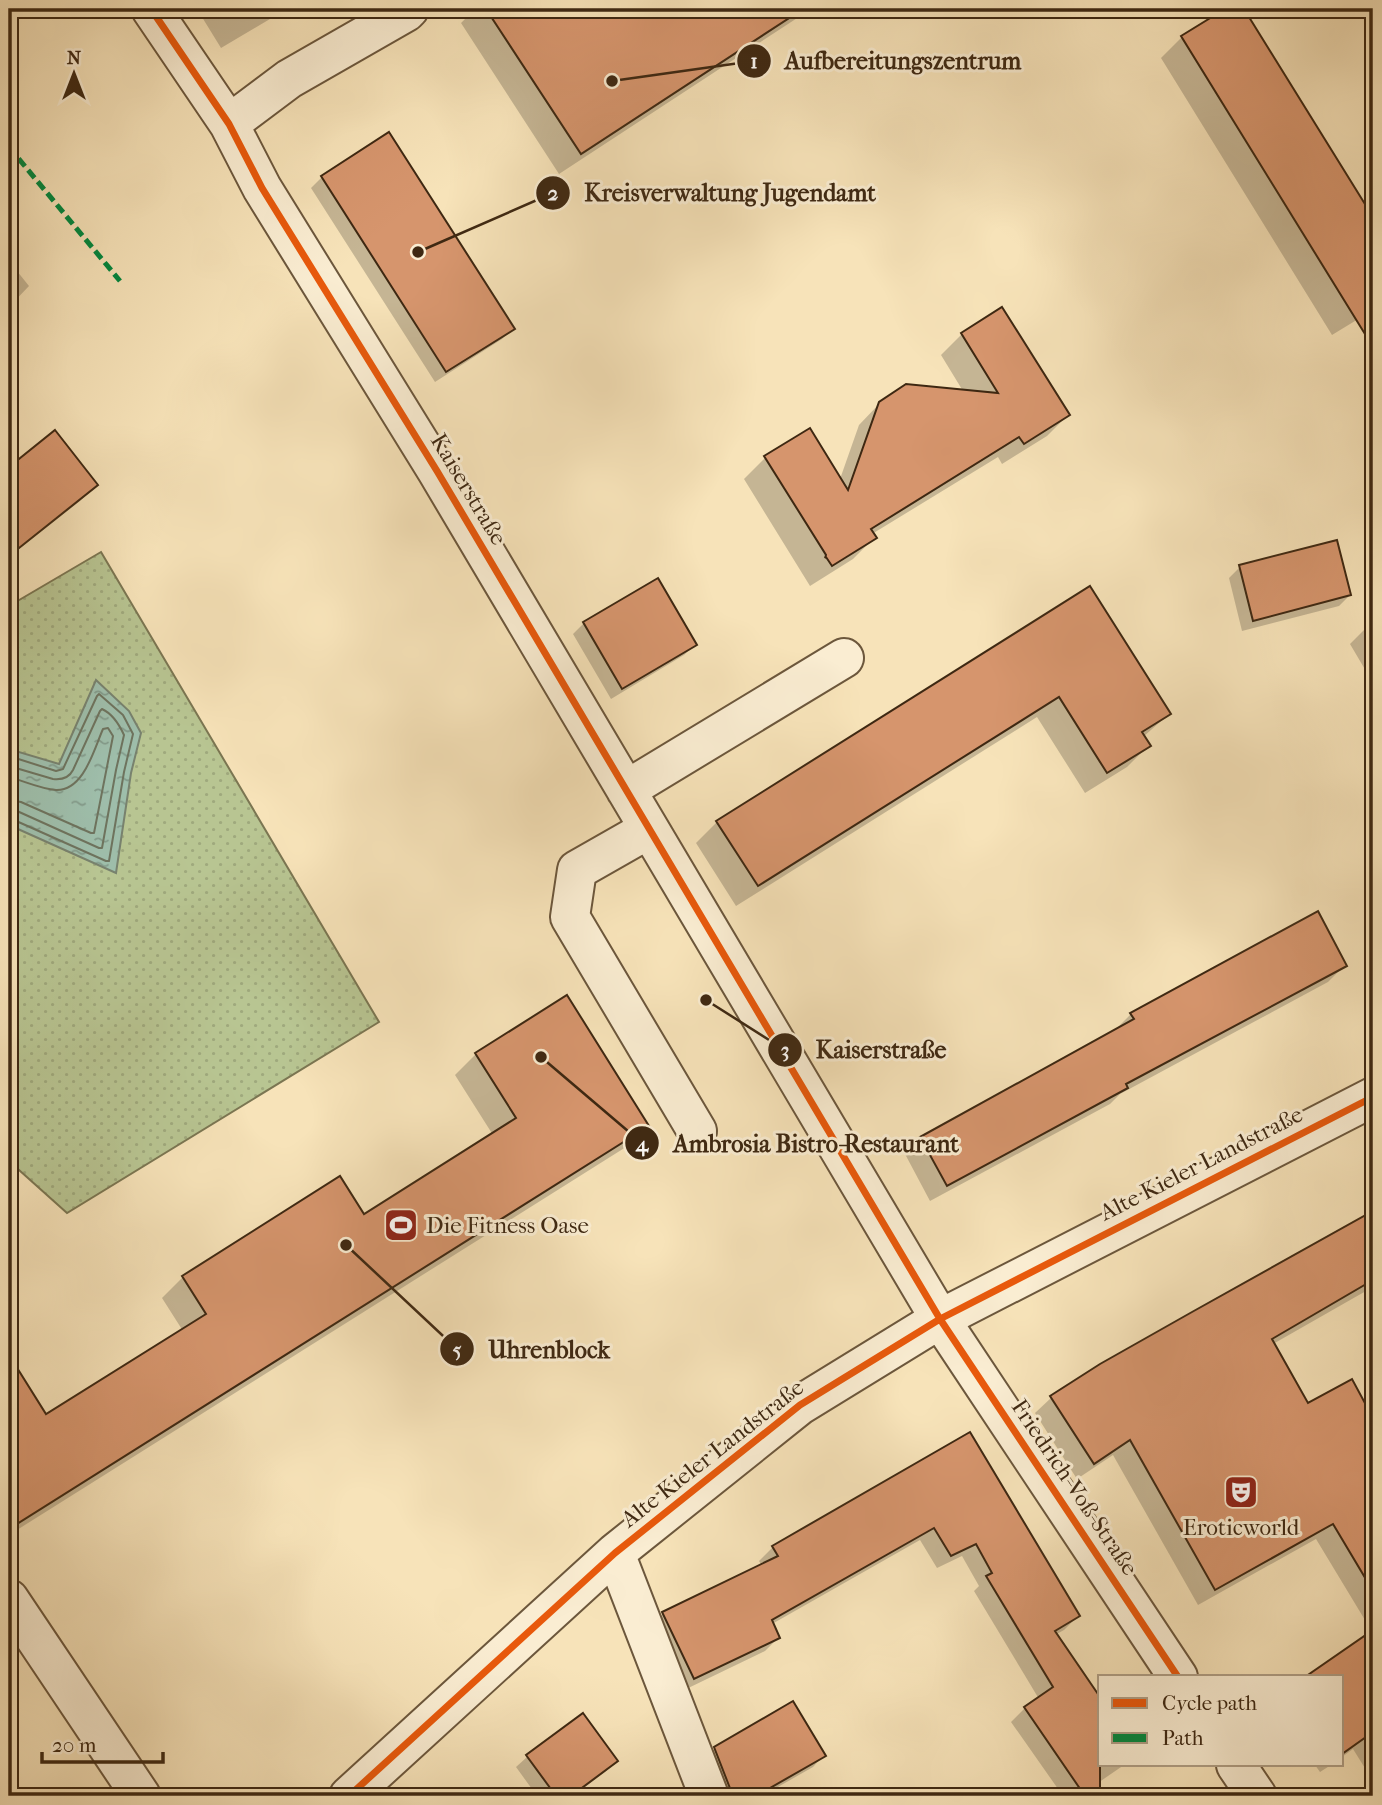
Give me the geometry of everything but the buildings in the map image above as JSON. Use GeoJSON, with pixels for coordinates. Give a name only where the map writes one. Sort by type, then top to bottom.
{"type":"FeatureCollection","features":[{"type":"Feature","properties":{"kind":"street","name":"Kaiserstraße"},"geometry":{"type":"LineString","coordinates":[[151,9],[229,124],[262,188],[437,471],[940,1318]]}},
{"type":"Feature","properties":{"kind":"street"},"geometry":{"type":"LineString","coordinates":[[229,124],[289,79],[409,9]]}},
{"type":"Feature","properties":{"kind":"street"},"geometry":{"type":"LineString","coordinates":[[626,790],[844,658]]}},
{"type":"Feature","properties":{"kind":"street"},"geometry":{"type":"LineString","coordinates":[[649,829],[577,870],[570,917],[697,1131]]}},
{"type":"Feature","properties":{"kind":"street","name":"Alte Kieler Landstraße"},"geometry":{"type":"LineString","coordinates":[[349,1796],[615,1553],[800,1405],[940,1318],[1373,1097]]}},
{"type":"Feature","properties":{"kind":"street","name":"Friedrich-Voß-Straße"},"geometry":{"type":"LineString","coordinates":[[940,1318],[1177,1675]]}},
{"type":"Feature","properties":{"kind":"street"},"geometry":{"type":"LineString","coordinates":[[615,1553],[709,1796]]}},
{"type":"Feature","properties":{"kind":"street"},"geometry":{"type":"LineString","coordinates":[[9,1599],[141,1796]]}},
{"type":"Feature","properties":{"kind":"street"},"geometry":{"type":"LineString","coordinates":[[1237,1766],[1257,1796]]}},
{"type":"Feature","properties":{"kind":"green space"},"geometry":{"type":"Polygon","coordinates":[[[101,552],[379,1022],[67,1213],[9,1161],[9,606],[101,552]]]}},
{"type":"Feature","properties":{"kind":"water"},"geometry":{"type":"Polygon","coordinates":[[[96,680],[129,711],[141,733],[131,773],[116,873],[9,825],[9,749],[59,764],[96,680]]]}},
{"type":"Feature","properties":{"kind":"marked path"},"geometry":{"type":"LineString","coordinates":[[9,147],[120,281]]}},
{"type":"Feature","properties":{"kind":"cycle path"},"geometry":{"type":"LineString","coordinates":[[151,9],[229,124],[262,188],[437,471],[940,1319],[1177,1675]]}},
{"type":"Feature","properties":{"kind":"cycle path"},"geometry":{"type":"LineString","coordinates":[[349,1796],[615,1553],[800,1405],[940,1319],[1373,1097]]}},
{"type":"Feature","properties":{"kind":"place","name":"Aufbereitungszentrum"},"geometry":{"type":"Point","coordinates":[612,81]}},
{"type":"Feature","properties":{"kind":"place","name":"Kreisverwaltung Jugendamt"},"geometry":{"type":"Point","coordinates":[418,252]}},
{"type":"Feature","properties":{"kind":"place","name":"Kaiserstraße"},"geometry":{"type":"Point","coordinates":[706,1000]}},
{"type":"Feature","properties":{"kind":"place","name":"Ambrosia Bistro-Restaurant"},"geometry":{"type":"Point","coordinates":[541,1057]}},
{"type":"Feature","properties":{"kind":"place","name":"Die Fitness Oase"},"geometry":{"type":"Point","coordinates":[401,1225]}},
{"type":"Feature","properties":{"kind":"place","name":"Uhrenblock"},"geometry":{"type":"Point","coordinates":[346,1245]}},
{"type":"Feature","properties":{"kind":"place","name":"Eroticworld"},"geometry":{"type":"Point","coordinates":[1241,1492]}}]}
